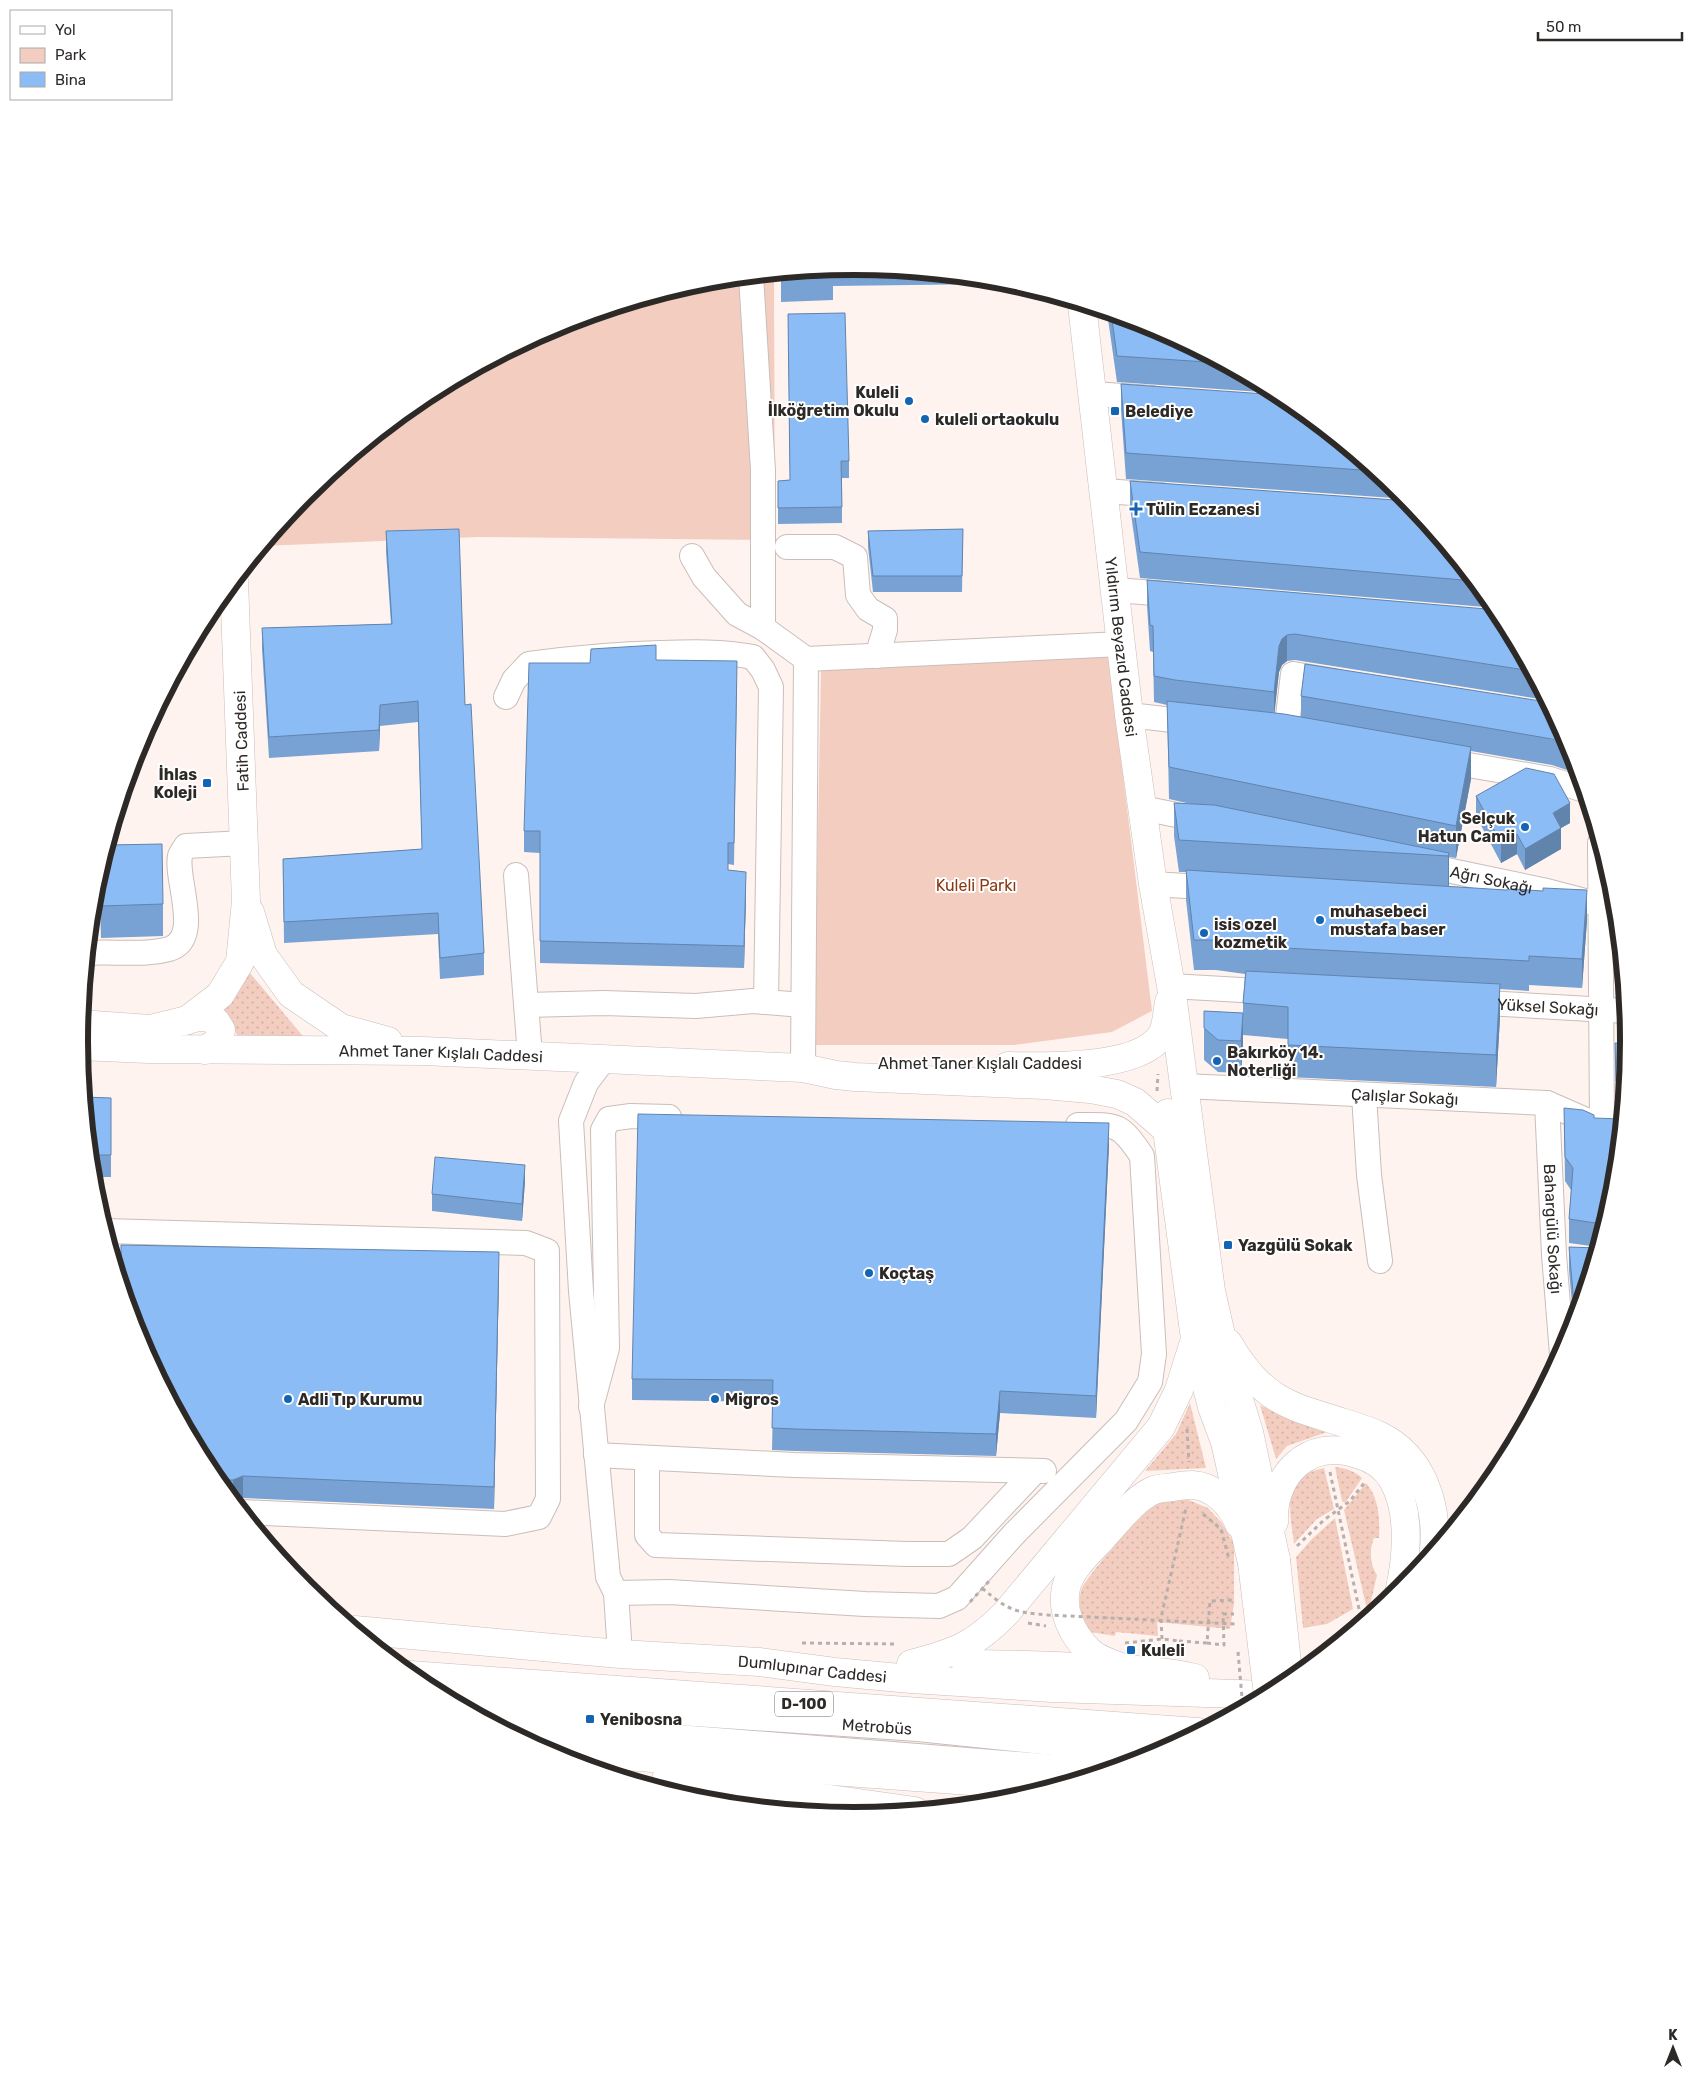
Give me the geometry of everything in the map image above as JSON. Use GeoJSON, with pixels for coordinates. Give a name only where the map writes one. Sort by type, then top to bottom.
{"type":"FeatureCollection","features":[{"type":"Feature","properties":{"kind":"main road","name":"Yıldırım Beyazıd Caddesi"},"geometry":{"type":"LineString","coordinates":[[1083,311],[1129,715],[1153,884],[1171,986],[1211,1291],[1206,1333]]}},
{"type":"Feature","properties":{"kind":"main road","name":"Fatih Caddesi"},"geometry":{"type":"LineString","coordinates":[[234,591],[246,901]]}},
{"type":"Feature","properties":{"kind":"main road"},"geometry":{"type":"LineString","coordinates":[[186,1021],[220,995],[240,962],[246,901]]}},
{"type":"Feature","properties":{"kind":"main road"},"geometry":{"type":"LineString","coordinates":[[246,901],[263,955],[291,994],[340,1028],[423,1051]]}},
{"type":"Feature","properties":{"kind":"main road","name":"Ahmet Taner Kışlalı Caddesi"},"geometry":{"type":"LineString","coordinates":[[803,1068],[837,1062],[1021,1066],[1084,1064],[1131,1056],[1147,1048],[1161,1036],[1171,986]]}},
{"type":"Feature","properties":{"kind":"main road"},"geometry":{"type":"LineString","coordinates":[[88,1024],[150,1028],[209,1017],[216,1022],[221,1030],[219,1041],[205,1050]]}},
{"type":"Feature","properties":{"kind":"main road","name":"Ahmet Taner Kışlalı Caddesi"},"geometry":{"type":"LineString","coordinates":[[88,1046],[205,1050],[423,1051],[803,1068],[855,1077],[1044,1085],[1090,1089],[1117,1094],[1135,1102],[1167,1130]]}},
{"type":"Feature","properties":{"kind":"main road"},"geometry":{"type":"LineString","coordinates":[[1184,1086],[1178,1088],[1172,1095],[1167,1130],[1206,1333],[1212,1407],[1263,1559],[1287,1674]]}},
{"type":"Feature","properties":{"kind":"main road"},"geometry":{"type":"LineString","coordinates":[[1206,1333],[1273,1396],[1302,1409],[1381,1437],[1399,1449],[1419,1470],[1428,1493],[1434,1518],[1434,1542]]}},
{"type":"Feature","properties":{"kind":"main road"},"geometry":{"type":"LineString","coordinates":[[911,1664],[940,1657],[969,1645],[990,1630],[1006,1613],[1161,1427],[1206,1333]]}},
{"type":"Feature","properties":{"kind":"main road"},"geometry":{"type":"LineString","coordinates":[[1268,1686],[1263,1559],[1273,1507],[1282,1482],[1290,1470],[1306,1457],[1325,1449],[1344,1449],[1368,1457],[1378,1463],[1392,1480],[1400,1497],[1404,1516],[1404,1560],[1401,1577]]}},
{"type":"Feature","properties":{"kind":"main road"},"geometry":{"type":"LineString","coordinates":[[1126,1670],[1098,1658],[1088,1651],[1069,1624],[1065,1608],[1066,1587],[1084,1558],[1131,1507],[1144,1496],[1155,1489],[1191,1485],[1210,1491],[1226,1502],[1234,1512],[1263,1559]]}},
{"type":"Feature","properties":{"kind":"main road","name":"Dumlupınar Caddesi"},"geometry":{"type":"LineString","coordinates":[[364,1631],[620,1654],[759,1662],[835,1672],[1237,1700]]}},
{"type":"Feature","properties":{"kind":"main road"},"geometry":{"type":"LineString","coordinates":[[759,1662],[1057,1666],[1126,1670],[1177,1674],[1200,1679],[1237,1700],[1253,1695]]}},
{"type":"Feature","properties":{"kind":"main road","name":"D-100"},"geometry":{"type":"LineString","coordinates":[[424,1676],[1188,1731]]}},
{"type":"Feature","properties":{"kind":"main road"},"geometry":{"type":"LineString","coordinates":[[566,1752],[1032,1786]]}},
{"type":"Feature","properties":{"kind":"main road"},"geometry":{"type":"LineString","coordinates":[[623,1772],[884,1807]]}},
{"type":"Feature","properties":{"kind":"street"},"geometry":{"type":"LineString","coordinates":[[751,282],[762,470],[763,628]]}},
{"type":"Feature","properties":{"kind":"street"},"geometry":{"type":"LineString","coordinates":[[1093,394],[1171,400]]}},
{"type":"Feature","properties":{"kind":"street"},"geometry":{"type":"LineString","coordinates":[[1104,491],[1183,497]]}},
{"type":"Feature","properties":{"kind":"street"},"geometry":{"type":"LineString","coordinates":[[787,547],[835,547],[855,557],[858,595],[868,610],[885,619],[885,630],[877,656]]}},
{"type":"Feature","properties":{"kind":"street"},"geometry":{"type":"LineString","coordinates":[[692,556],[704,577],[737,614],[763,628],[806,659],[1121,644]]}},
{"type":"Feature","properties":{"kind":"street"},"geometry":{"type":"LineString","coordinates":[[1116,590],[1203,597]]}},
{"type":"Feature","properties":{"kind":"street"},"geometry":{"type":"LineString","coordinates":[[506,697],[514,680],[529,664],[608,654],[667,652],[729,652],[753,657],[771,687],[766,1002]]}},
{"type":"Feature","properties":{"kind":"street"},"geometry":{"type":"LineString","coordinates":[[803,1068],[806,659]]}},
{"type":"Feature","properties":{"kind":"street"},"geometry":{"type":"LineString","coordinates":[[1286,733],[1293,674],[1351,683]]}},
{"type":"Feature","properties":{"kind":"street"},"geometry":{"type":"LineString","coordinates":[[1129,715],[1217,725]]}},
{"type":"Feature","properties":{"kind":"street"},"geometry":{"type":"LineString","coordinates":[[1413,755],[1550,779],[1577,788]]}},
{"type":"Feature","properties":{"kind":"street"},"geometry":{"type":"LineString","coordinates":[[1142,808],[1229,825]]}},
{"type":"Feature","properties":{"kind":"street"},"geometry":{"type":"LineString","coordinates":[[93,953],[154,952],[171,948],[181,941],[186,913],[180,856],[186,846],[244,843]]}},
{"type":"Feature","properties":{"kind":"street","name":"Ağrı Sokağı"},"geometry":{"type":"LineString","coordinates":[[1392,859],[1547,891],[1608,907]]}},
{"type":"Feature","properties":{"kind":"street"},"geometry":{"type":"LineString","coordinates":[[516,875],[530,1056]]}},
{"type":"Feature","properties":{"kind":"street"},"geometry":{"type":"LineString","coordinates":[[1153,884],[1241,890]]}},
{"type":"Feature","properties":{"kind":"street"},"geometry":{"type":"LineString","coordinates":[[1507,906],[1547,891]]}},
{"type":"Feature","properties":{"kind":"street"},"geometry":{"type":"LineString","coordinates":[[1608,907],[1600,1008],[1612,1128]]}},
{"type":"Feature","properties":{"kind":"street"},"geometry":{"type":"LineString","coordinates":[[1171,986],[1298,993]]}},
{"type":"Feature","properties":{"kind":"street","name":"Yüksel Sokağı"},"geometry":{"type":"LineString","coordinates":[[1444,1000],[1600,1008],[1619,1011]]}},
{"type":"Feature","properties":{"kind":"street"},"geometry":{"type":"LineString","coordinates":[[526,1005],[604,1003],[696,1006],[766,1002],[803,1005]]}},
{"type":"Feature","properties":{"kind":"street"},"geometry":{"type":"LineString","coordinates":[[604,1059],[586,1083],[572,1121],[581,1291],[591,1407],[608,1577],[616,1593],[620,1654]]}},
{"type":"Feature","properties":{"kind":"street","name":"Çalışlar Sokağı"},"geometry":{"type":"LineString","coordinates":[[1184,1086],[1547,1103],[1612,1128]]}},
{"type":"Feature","properties":{"kind":"street"},"geometry":{"type":"LineString","coordinates":[[1364,1095],[1369,1175],[1380,1261]]}},
{"type":"Feature","properties":{"kind":"street","name":"Bahargülü Sokağı"},"geometry":{"type":"LineString","coordinates":[[1547,1103],[1554,1255],[1562,1336]]}},
{"type":"Feature","properties":{"kind":"street"},"geometry":{"type":"LineString","coordinates":[[591,1407],[607,1348],[603,1130],[609,1119],[631,1116],[690,1117]]}},
{"type":"Feature","properties":{"kind":"street"},"geometry":{"type":"LineString","coordinates":[[616,1593],[669,1592],[865,1604],[939,1606],[957,1598],[1014,1534],[1126,1421],[1150,1382],[1154,1354],[1142,1156],[1127,1134],[1111,1125],[1052,1124]]}},
{"type":"Feature","properties":{"kind":"street"},"geometry":{"type":"LineString","coordinates":[[112,1230],[526,1244],[547,1251],[548,1499],[539,1517],[505,1524],[250,1512]]}},
{"type":"Feature","properties":{"kind":"street"},"geometry":{"type":"LineString","coordinates":[[1554,1255],[1578,1258]]}},
{"type":"Feature","properties":{"kind":"street"},"geometry":{"type":"LineString","coordinates":[[596,1455],[794,1465],[1046,1471],[1067,1480]]}},
{"type":"Feature","properties":{"kind":"street"},"geometry":{"type":"LineString","coordinates":[[647,1458],[647,1535],[656,1545],[878,1553],[949,1554],[972,1538],[1035,1471]]}},
{"type":"Feature","properties":{"kind":"street","name":"Metrobüs"},"geometry":{"type":"LineString","coordinates":[[460,1698],[918,1730],[1141,1752]]}},
{"type":"Feature","properties":{"kind":"street","name":"Metrobüs"},"geometry":{"type":"LineString","coordinates":[[504,1723],[1091,1770]]}},
{"type":"Feature","properties":{"kind":"path"},"geometry":{"type":"LineString","coordinates":[[1325,1449],[1361,1616]]}},
{"type":"Feature","properties":{"kind":"path"},"geometry":{"type":"LineString","coordinates":[[1203,1514],[1220,1529],[1263,1559],[1350,1502],[1378,1463]]}},
{"type":"Feature","properties":{"kind":"path"},"geometry":{"type":"LineString","coordinates":[[1162,1639],[1161,1618],[1191,1485]]}},
{"type":"Feature","properties":{"kind":"path"},"geometry":{"type":"LineString","coordinates":[[970,1602],[991,1579]]}},
{"type":"Feature","properties":{"kind":"path"},"geometry":{"type":"LineString","coordinates":[[982,1588],[1002,1606],[1020,1612],[1048,1616],[1235,1624]]}},
{"type":"Feature","properties":{"kind":"path"},"geometry":{"type":"LineString","coordinates":[[1232,1591],[1236,1634]]}},
{"type":"Feature","properties":{"kind":"path"},"geometry":{"type":"LineString","coordinates":[[1207,1644],[1210,1602],[1233,1600]]}},
{"type":"Feature","properties":{"kind":"path"},"geometry":{"type":"LineString","coordinates":[[1006,1613],[1030,1624],[1056,1627],[1069,1624]]}},
{"type":"Feature","properties":{"kind":"path"},"geometry":{"type":"LineString","coordinates":[[1178,1641],[1224,1645],[1223,1614],[1234,1614]]}},
{"type":"Feature","properties":{"kind":"path"},"geometry":{"type":"LineString","coordinates":[[1237,1644],[1237,1700]]}},
{"type":"Feature","properties":{"kind":"green space"},"geometry":{"type":"Polygon","coordinates":[[[774,280],[775,540],[478,537],[270,546],[312,500],[387,433],[428,404],[515,354],[561,333],[656,301],[704,290],[774,280]]]}},
{"type":"Feature","properties":{"kind":"green space","name":"Kuleli Parkı"},"geometry":{"type":"Polygon","coordinates":[[[1108,653],[1152,1011],[1112,1032],[1014,1045],[814,1045],[821,669],[1108,653]]]}},
{"type":"Feature","properties":{"kind":"green space"},"geometry":{"type":"Polygon","coordinates":[[[250,973],[307,1041],[239,1039],[222,1006],[250,973]]]}},
{"type":"Feature","properties":{"kind":"green space"},"geometry":{"type":"Polygon","coordinates":[[[1190,1403],[1206,1468],[1145,1471],[1176,1434],[1190,1403]]]}},
{"type":"Feature","properties":{"kind":"green space"},"geometry":{"type":"Polygon","coordinates":[[[1260,1405],[1282,1416],[1330,1431],[1287,1446],[1276,1459],[1260,1405]]]}},
{"type":"Feature","properties":{"kind":"green space"},"geometry":{"type":"Polygon","coordinates":[[[1335,1467],[1350,1470],[1362,1478],[1345,1503],[1342,1501],[1335,1467]]]}},
{"type":"Feature","properties":{"kind":"green space"},"geometry":{"type":"Polygon","coordinates":[[[1324,1468],[1334,1509],[1317,1519],[1294,1544],[1290,1507],[1294,1487],[1300,1479],[1310,1472],[1324,1468]]]}},
{"type":"Feature","properties":{"kind":"green space"},"geometry":{"type":"Polygon","coordinates":[[[1366,1483],[1374,1495],[1378,1509],[1379,1524],[1379,1538],[1374,1538],[1371,1547],[1372,1562],[1377,1575],[1369,1608],[1367,1610],[1344,1510],[1366,1483]]]}},
{"type":"Feature","properties":{"kind":"green space"},"geometry":{"type":"Polygon","coordinates":[[[1169,1498],[1186,1499],[1208,1508],[1221,1522],[1234,1543],[1234,1603],[1230,1629],[1157,1622],[1158,1636],[1116,1632],[1115,1636],[1090,1632],[1080,1605],[1080,1594],[1086,1581],[1148,1509],[1160,1501],[1169,1498]]]}},
{"type":"Feature","properties":{"kind":"green space"},"geometry":{"type":"Polygon","coordinates":[[[1335,1518],[1353,1609],[1327,1624],[1303,1628],[1296,1557],[1335,1518]]]}},
{"type":"Feature","properties":{"kind":"building"},"geometry":{"type":"Polygon","coordinates":[[[833,276],[833,277],[786,279],[833,276]]]}},
{"type":"Feature","properties":{"kind":"building"},"geometry":{"type":"Polygon","coordinates":[[[845,313],[849,461],[841,461],[842,507],[778,508],[778,481],[790,480],[788,314],[845,313]]]}},
{"type":"Feature","properties":{"kind":"building"},"geometry":{"type":"Polygon","coordinates":[[[1112,320],[1147,333],[1208,362],[1117,356],[1112,320]]]}},
{"type":"Feature","properties":{"kind":"building"},"geometry":{"type":"Polygon","coordinates":[[[1121,384],[1263,394],[1321,433],[1365,470],[1126,453],[1121,384]]]}},
{"type":"Feature","properties":{"kind":"building"},"geometry":{"type":"Polygon","coordinates":[[[1130,481],[1396,500],[1430,536],[1466,580],[1140,552],[1130,481]]]}},
{"type":"Feature","properties":{"kind":"building"},"geometry":{"type":"Polygon","coordinates":[[[459,529],[465,705],[471,704],[484,953],[440,958],[438,913],[284,922],[283,859],[422,849],[418,701],[380,705],[379,730],[269,737],[262,628],[392,624],[386,531],[459,529]]]}},
{"type":"Feature","properties":{"kind":"building"},"geometry":{"type":"Polygon","coordinates":[[[963,529],[962,576],[873,576],[868,531],[963,529]]]}},
{"type":"Feature","properties":{"kind":"building"},"geometry":{"type":"Polygon","coordinates":[[[1147,580],[1486,609],[1524,670],[1295,634],[1287,635],[1282,639],[1279,646],[1274,692],[1154,676],[1153,626],[1150,625],[1147,580]]]}},
{"type":"Feature","properties":{"kind":"building"},"geometry":{"type":"Polygon","coordinates":[[[656,645],[656,660],[737,661],[734,843],[728,843],[728,870],[746,872],[744,946],[540,941],[540,831],[524,831],[529,663],[590,663],[591,649],[656,645]]]}},
{"type":"Feature","properties":{"kind":"building"},"geometry":{"type":"Polygon","coordinates":[[[1305,664],[1540,701],[1559,741],[1552,739],[1301,696],[1305,664]]]}},
{"type":"Feature","properties":{"kind":"building"},"geometry":{"type":"Polygon","coordinates":[[[1167,701],[1284,714],[1471,747],[1456,826],[1169,767],[1167,701]]]}},
{"type":"Feature","properties":{"kind":"building","name":"Selçuk Hatun Camii"},"geometry":{"type":"Polygon","coordinates":[[[1526,768],[1554,774],[1570,803],[1553,813],[1561,828],[1525,849],[1517,834],[1501,843],[1476,796],[1526,768]]]}},
{"type":"Feature","properties":{"kind":"building"},"geometry":{"type":"Polygon","coordinates":[[[1174,803],[1214,805],[1449,853],[1448,856],[1179,840],[1174,803]]]}},
{"type":"Feature","properties":{"kind":"building"},"geometry":{"type":"Polygon","coordinates":[[[162,844],[163,904],[101,906],[102,892],[114,845],[162,844]]]}},
{"type":"Feature","properties":{"kind":"building"},"geometry":{"type":"Polygon","coordinates":[[[1186,870],[1506,890],[1543,891],[1543,888],[1587,890],[1582,959],[1529,956],[1529,961],[1248,946],[1216,940],[1194,940],[1186,870]]]}},
{"type":"Feature","properties":{"kind":"building"},"geometry":{"type":"Polygon","coordinates":[[[1246,971],[1500,984],[1496,1055],[1288,1045],[1288,1007],[1243,1003],[1246,971]]]}},
{"type":"Feature","properties":{"kind":"building"},"geometry":{"type":"Polygon","coordinates":[[[1204,1011],[1243,1013],[1241,1041],[1218,1040],[1204,1028],[1204,1011]]]}},
{"type":"Feature","properties":{"kind":"building"},"geometry":{"type":"Polygon","coordinates":[[[1615,1043],[1620,1043],[1619,1081],[1616,1081],[1615,1043]]]}},
{"type":"Feature","properties":{"kind":"building"},"geometry":{"type":"Polygon","coordinates":[[[90,1097],[111,1098],[111,1155],[96,1155],[90,1097]]]}},
{"type":"Feature","properties":{"kind":"building"},"geometry":{"type":"Polygon","coordinates":[[[1564,1108],[1583,1110],[1594,1115],[1594,1118],[1616,1119],[1606,1191],[1598,1223],[1569,1219],[1573,1168],[1565,1157],[1564,1108]]]}},
{"type":"Feature","properties":{"kind":"building","name":"Koçtaş"},"geometry":{"type":"Polygon","coordinates":[[[638,1114],[1109,1123],[1096,1396],[1000,1391],[996,1434],[795,1429],[772,1428],[773,1380],[632,1379],[638,1114]]]}},
{"type":"Feature","properties":{"kind":"building"},"geometry":{"type":"Polygon","coordinates":[[[435,1157],[525,1165],[522,1204],[432,1194],[435,1157]]]}},
{"type":"Feature","properties":{"kind":"building"},"geometry":{"type":"Polygon","coordinates":[[[121,1245],[499,1252],[494,1487],[243,1476],[233,1480],[226,1480],[190,1425],[167,1381],[146,1335],[121,1264],[121,1245]]]}},
{"type":"Feature","properties":{"kind":"building"},"geometry":{"type":"Polygon","coordinates":[[[1569,1247],[1592,1248],[1580,1288],[1574,1304],[1569,1247]]]}},
{"type":"Feature","properties":{"kind":"place","name":"Kuleli İlköğretim Okulu"},"geometry":{"type":"Point","coordinates":[909,401]}},
{"type":"Feature","properties":{"kind":"place","name":"Belediye"},"geometry":{"type":"Point","coordinates":[1115,411]}},
{"type":"Feature","properties":{"kind":"place","name":"kuleli ortaokulu"},"geometry":{"type":"Point","coordinates":[925,419]}},
{"type":"Feature","properties":{"kind":"place","name":"Tülin Eczanesi"},"geometry":{"type":"Point","coordinates":[1136,509]}},
{"type":"Feature","properties":{"kind":"place","name":"İhlas Koleji"},"geometry":{"type":"Point","coordinates":[207,783]}},
{"type":"Feature","properties":{"kind":"place","name":"Selçuk Hatun Camii"},"geometry":{"type":"Point","coordinates":[1525,827]}},
{"type":"Feature","properties":{"kind":"place","name":"muhasebeci mustafa baser"},"geometry":{"type":"Point","coordinates":[1320,920]}},
{"type":"Feature","properties":{"kind":"place","name":"isis ozel kozmetik"},"geometry":{"type":"Point","coordinates":[1204,933]}},
{"type":"Feature","properties":{"kind":"place","name":"Bakırköy 14. Noterliği"},"geometry":{"type":"Point","coordinates":[1217,1061]}},
{"type":"Feature","properties":{"kind":"place","name":"Yazgülü Sokak"},"geometry":{"type":"Point","coordinates":[1228,1245]}},
{"type":"Feature","properties":{"kind":"place","name":"Koçtaş"},"geometry":{"type":"Point","coordinates":[869,1273]}},
{"type":"Feature","properties":{"kind":"place","name":"Adli Tıp Kurumu"},"geometry":{"type":"Point","coordinates":[288,1399]}},
{"type":"Feature","properties":{"kind":"place","name":"Migros"},"geometry":{"type":"Point","coordinates":[715,1399]}},
{"type":"Feature","properties":{"kind":"place","name":"Kuleli"},"geometry":{"type":"Point","coordinates":[1131,1650]}},
{"type":"Feature","properties":{"kind":"place","name":"Yenibosna"},"geometry":{"type":"Point","coordinates":[590,1719]}}]}
